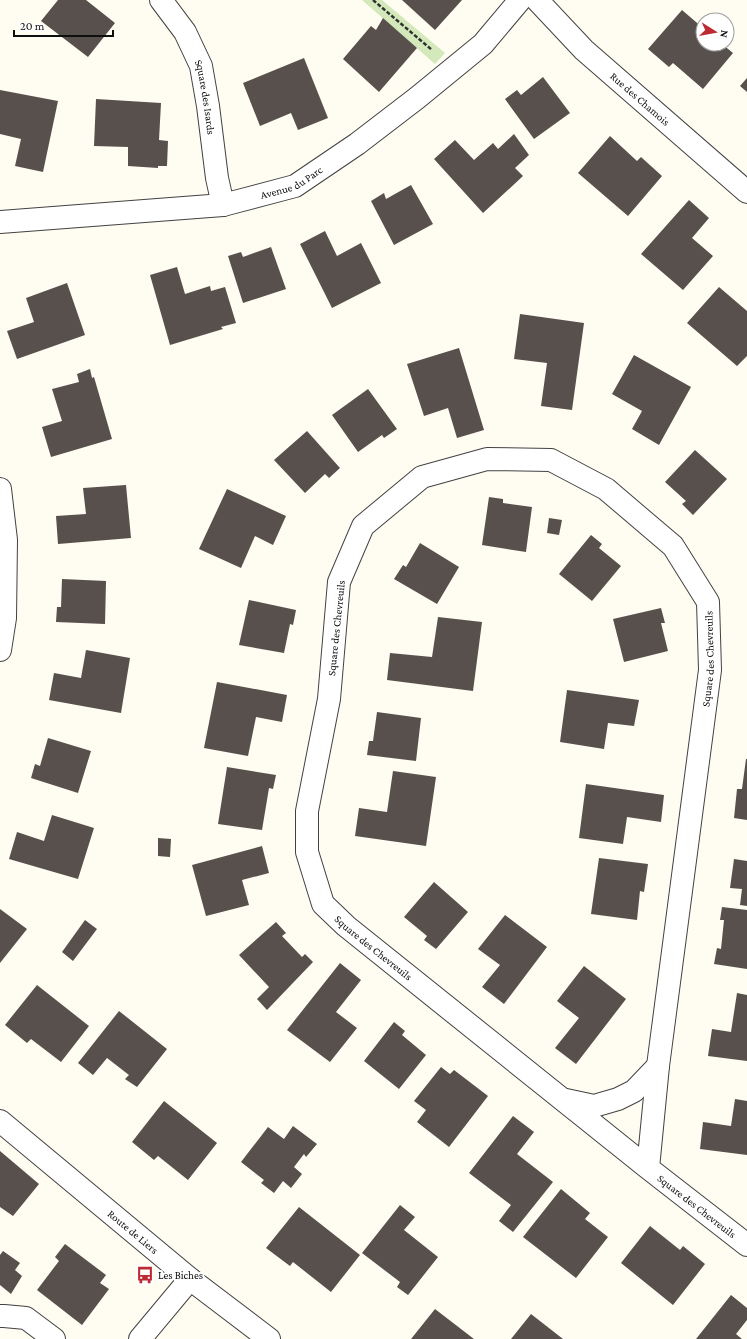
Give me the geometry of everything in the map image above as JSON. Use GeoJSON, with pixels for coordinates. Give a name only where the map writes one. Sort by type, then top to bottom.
{"type":"FeatureCollection","features":[{"type":"Feature","properties":{"kind":"street","name":"Square des Isards"},"geometry":{"type":"LineString","coordinates":[[161,0],[185,32],[201,66],[208,106],[217,178],[223,205]]}},
{"type":"Feature","properties":{"kind":"street","name":"Avenue du Parc"},"geometry":{"type":"LineString","coordinates":[[0,222],[223,205],[295,186],[357,144],[454,69],[483,44],[520,0]]}},
{"type":"Feature","properties":{"kind":"street","name":"Rue des Chamois"},"geometry":{"type":"LineString","coordinates":[[537,0],[584,50],[747,192]]}},
{"type":"Feature","properties":{"kind":"street","name":"Square des Chevreuils"},"geometry":{"type":"LineString","coordinates":[[648,1168],[658,1066],[710,670],[708,602],[673,546],[606,489],[551,460],[487,459],[422,477],[364,526],[339,582],[329,699],[307,811],[307,852],[323,904],[342,922],[648,1168],[747,1244]]}},
{"type":"Feature","properties":{"kind":"street"},"geometry":{"type":"LineString","coordinates":[[0,489],[6,540],[5,618],[0,650]]}},
{"type":"Feature","properties":{"kind":"street","name":"Square des Chevreuils"},"geometry":{"type":"LineString","coordinates":[[563,1099],[594,1106],[618,1099],[634,1091],[658,1066]]}},
{"type":"Feature","properties":{"kind":"street","name":"Route de Liers"},"geometry":{"type":"LineString","coordinates":[[0,1121],[190,1279],[269,1339]]}},
{"type":"Feature","properties":{"kind":"street"},"geometry":{"type":"LineString","coordinates":[[140,1339],[190,1279]]}},
{"type":"Feature","properties":{"kind":"street"},"geometry":{"type":"LineString","coordinates":[[0,1316],[26,1318],[54,1339]]}},
{"type":"Feature","properties":{"kind":"path"},"geometry":{"type":"LineString","coordinates":[[373,0],[454,69]]}},
{"type":"Feature","properties":{"kind":"green space"},"geometry":{"type":"Polygon","coordinates":[[[362,0],[382,0],[445,53],[435,64],[362,0]]]}},
{"type":"Feature","properties":{"kind":"building"},"geometry":{"type":"Polygon","coordinates":[[[58,0],[86,0],[115,23],[88,57],[41,21],[58,0]]]}},
{"type":"Feature","properties":{"kind":"building"},"geometry":{"type":"Polygon","coordinates":[[[402,0],[462,0],[435,30],[402,0]]]}},
{"type":"Feature","properties":{"kind":"building"},"geometry":{"type":"Polygon","coordinates":[[[682,10],[695,21],[695,52],[733,53],[703,89],[673,63],[669,67],[648,49],[682,10]]]}},
{"type":"Feature","properties":{"kind":"building"},"geometry":{"type":"Polygon","coordinates":[[[383,18],[417,48],[379,92],[343,59],[371,26],[376,30],[383,18]]]}},
{"type":"Feature","properties":{"kind":"building"},"geometry":{"type":"Polygon","coordinates":[[[304,58],[328,118],[298,130],[291,113],[260,126],[243,83],[304,58]]]}},
{"type":"Feature","properties":{"kind":"building"},"geometry":{"type":"Polygon","coordinates":[[[543,77],[570,113],[534,139],[505,99],[517,90],[521,95],[543,77]]]}},
{"type":"Feature","properties":{"kind":"building"},"geometry":{"type":"Polygon","coordinates":[[[747,78],[747,92],[740,86],[747,78]]]}},
{"type":"Feature","properties":{"kind":"building"},"geometry":{"type":"Polygon","coordinates":[[[0,90],[58,101],[43,172],[15,166],[21,139],[0,134],[0,90]]]}},
{"type":"Feature","properties":{"kind":"building"},"geometry":{"type":"Polygon","coordinates":[[[96,99],[161,103],[159,140],[168,141],[167,166],[158,166],[158,168],[128,166],[128,147],[94,146],[96,99]]]}},
{"type":"Feature","properties":{"kind":"building"},"geometry":{"type":"Polygon","coordinates":[[[514,134],[529,155],[515,168],[523,176],[483,213],[434,159],[455,140],[474,160],[493,143],[498,149],[514,134]]]}},
{"type":"Feature","properties":{"kind":"building"},"geometry":{"type":"Polygon","coordinates":[[[610,136],[637,161],[641,157],[662,176],[628,216],[578,173],[610,136]]]}},
{"type":"Feature","properties":{"kind":"building"},"geometry":{"type":"Polygon","coordinates":[[[411,185],[433,224],[394,245],[371,201],[384,193],[386,199],[411,185]]]}},
{"type":"Feature","properties":{"kind":"building"},"geometry":{"type":"Polygon","coordinates":[[[689,200],[709,218],[692,238],[713,256],[683,290],[641,254],[689,200]]]}},
{"type":"Feature","properties":{"kind":"building"},"geometry":{"type":"Polygon","coordinates":[[[325,231],[337,256],[361,243],[381,283],[332,308],[300,244],[325,231]]]}},
{"type":"Feature","properties":{"kind":"building"},"geometry":{"type":"Polygon","coordinates":[[[271,247],[286,289],[243,303],[228,256],[241,252],[243,257],[271,247]]]}},
{"type":"Feature","properties":{"kind":"building"},"geometry":{"type":"Polygon","coordinates":[[[177,267],[185,294],[210,286],[211,291],[225,287],[236,323],[221,327],[223,329],[170,345],[150,275],[177,267]]]}},
{"type":"Feature","properties":{"kind":"building"},"geometry":{"type":"Polygon","coordinates":[[[67,283],[85,335],[17,359],[7,331],[34,322],[26,298],[67,283]]]}},
{"type":"Feature","properties":{"kind":"building"},"geometry":{"type":"Polygon","coordinates":[[[719,287],[747,311],[747,356],[737,366],[687,323],[719,287]]]}},
{"type":"Feature","properties":{"kind":"building"},"geometry":{"type":"Polygon","coordinates":[[[520,314],[584,323],[572,410],[541,406],[547,363],[514,359],[520,314]]]}},
{"type":"Feature","properties":{"kind":"building"},"geometry":{"type":"Polygon","coordinates":[[[459,348],[484,430],[457,438],[448,408],[424,416],[407,364],[459,348]]]}},
{"type":"Feature","properties":{"kind":"building"},"geometry":{"type":"Polygon","coordinates":[[[634,355],[691,387],[659,445],[632,429],[642,411],[612,394],[634,355]]]}},
{"type":"Feature","properties":{"kind":"building"},"geometry":{"type":"Polygon","coordinates":[[[90,369],[92,378],[94,377],[112,439],[51,457],[42,427],[62,421],[52,389],[79,382],[77,374],[90,369]]]}},
{"type":"Feature","properties":{"kind":"building"},"geometry":{"type":"Polygon","coordinates":[[[368,389],[397,429],[384,438],[382,435],[358,452],[332,415],[368,389]]]}},
{"type":"Feature","properties":{"kind":"building"},"geometry":{"type":"Polygon","coordinates":[[[307,431],[340,468],[329,478],[325,474],[305,493],[274,460],[307,431]]]}},
{"type":"Feature","properties":{"kind":"building"},"geometry":{"type":"Polygon","coordinates":[[[695,450],[727,479],[693,515],[682,504],[686,501],[665,482],[695,450]]]}},
{"type":"Feature","properties":{"kind":"building"},"geometry":{"type":"Polygon","coordinates":[[[126,485],[131,538],[58,544],[56,516],[86,514],[83,488],[126,485]]]}},
{"type":"Feature","properties":{"kind":"building"},"geometry":{"type":"Polygon","coordinates":[[[227,489],[286,516],[273,545],[255,536],[241,568],[199,549],[227,489]]]}},
{"type":"Feature","properties":{"kind":"building"},"geometry":{"type":"Polygon","coordinates":[[[489,497],[503,499],[503,503],[532,507],[526,552],[482,545],[489,497]]]}},
{"type":"Feature","properties":{"kind":"building"},"geometry":{"type":"Polygon","coordinates":[[[549,518],[562,520],[559,535],[547,533],[549,518]]]}},
{"type":"Feature","properties":{"kind":"building"},"geometry":{"type":"Polygon","coordinates":[[[591,535],[602,544],[599,548],[621,566],[592,601],[559,574],[591,535]]]}},
{"type":"Feature","properties":{"kind":"building"},"geometry":{"type":"Polygon","coordinates":[[[420,543],[459,567],[437,604],[394,579],[403,565],[406,567],[420,543]]]}},
{"type":"Feature","properties":{"kind":"building"},"geometry":{"type":"Polygon","coordinates":[[[62,579],[106,581],[105,624],[56,622],[57,607],[61,607],[62,579]]]}},
{"type":"Feature","properties":{"kind":"building"},"geometry":{"type":"Polygon","coordinates":[[[249,600],[296,610],[293,625],[290,624],[284,653],[239,645],[249,600]]]}},
{"type":"Feature","properties":{"kind":"building"},"geometry":{"type":"Polygon","coordinates":[[[661,608],[665,623],[661,623],[668,651],[624,662],[613,619],[661,608]]]}},
{"type":"Feature","properties":{"kind":"building"},"geometry":{"type":"Polygon","coordinates":[[[438,617],[482,622],[473,691],[387,680],[390,653],[432,657],[438,617]]]}},
{"type":"Feature","properties":{"kind":"building"},"geometry":{"type":"Polygon","coordinates":[[[86,650],[130,658],[121,713],[49,700],[54,673],[81,678],[86,650]]]}},
{"type":"Feature","properties":{"kind":"building"},"geometry":{"type":"Polygon","coordinates":[[[217,682],[287,695],[282,722],[256,717],[248,756],[204,748],[217,682]]]}},
{"type":"Feature","properties":{"kind":"building"},"geometry":{"type":"Polygon","coordinates":[[[567,690],[639,700],[634,726],[608,723],[604,749],[560,742],[567,690]]]}},
{"type":"Feature","properties":{"kind":"building"},"geometry":{"type":"Polygon","coordinates":[[[377,712],[421,718],[416,761],[367,755],[369,741],[373,741],[377,712]]]}},
{"type":"Feature","properties":{"kind":"building"},"geometry":{"type":"Polygon","coordinates":[[[48,738],[91,751],[78,793],[31,778],[35,764],[40,766],[48,738]]]}},
{"type":"Feature","properties":{"kind":"building"},"geometry":{"type":"Polygon","coordinates":[[[746,759],[747,820],[734,818],[737,789],[742,789],[746,759]]]}},
{"type":"Feature","properties":{"kind":"building"},"geometry":{"type":"Polygon","coordinates":[[[227,767],[276,775],[273,789],[269,788],[262,830],[218,824],[227,767]]]}},
{"type":"Feature","properties":{"kind":"building"},"geometry":{"type":"Polygon","coordinates":[[[393,771],[436,777],[426,846],[355,836],[359,808],[387,812],[393,771]]]}},
{"type":"Feature","properties":{"kind":"building"},"geometry":{"type":"Polygon","coordinates":[[[586,784],[664,795],[661,822],[627,817],[623,844],[579,838],[586,784]]]}},
{"type":"Feature","properties":{"kind":"building"},"geometry":{"type":"Polygon","coordinates":[[[52,815],[94,828],[78,879],[9,859],[17,832],[44,841],[52,815]]]}},
{"type":"Feature","properties":{"kind":"building"},"geometry":{"type":"Polygon","coordinates":[[[158,838],[171,839],[170,857],[158,856],[158,838]]]}},
{"type":"Feature","properties":{"kind":"building"},"geometry":{"type":"Polygon","coordinates":[[[262,846],[269,873],[242,880],[249,905],[206,916],[192,865],[262,846]]]}},
{"type":"Feature","properties":{"kind":"building"},"geometry":{"type":"Polygon","coordinates":[[[599,858],[648,864],[644,892],[640,891],[637,920],[591,914],[599,858]]]}},
{"type":"Feature","properties":{"kind":"building"},"geometry":{"type":"Polygon","coordinates":[[[734,859],[747,861],[747,906],[740,905],[742,889],[730,888],[734,859]]]}},
{"type":"Feature","properties":{"kind":"building"},"geometry":{"type":"Polygon","coordinates":[[[434,882],[468,912],[436,949],[424,940],[427,936],[404,917],[434,882]]]}},
{"type":"Feature","properties":{"kind":"building"},"geometry":{"type":"Polygon","coordinates":[[[722,907],[747,910],[747,969],[714,964],[717,948],[721,949],[724,920],[720,920],[722,907]]]}},
{"type":"Feature","properties":{"kind":"building"},"geometry":{"type":"Polygon","coordinates":[[[0,909],[27,929],[0,963],[0,909]]]}},
{"type":"Feature","properties":{"kind":"building"},"geometry":{"type":"Polygon","coordinates":[[[505,915],[547,947],[504,1004],[482,987],[500,965],[478,949],[505,915]]]}},
{"type":"Feature","properties":{"kind":"building"},"geometry":{"type":"Polygon","coordinates":[[[85,920],[97,929],[73,961],[62,952],[85,920]]]}},
{"type":"Feature","properties":{"kind":"building"},"geometry":{"type":"Polygon","coordinates":[[[276,922],[286,933],[282,936],[302,957],[305,954],[313,962],[267,1010],[257,999],[269,987],[239,955],[276,922]]]}},
{"type":"Feature","properties":{"kind":"building"},"geometry":{"type":"Polygon","coordinates":[[[340,963],[361,980],[336,1012],[357,1028],[330,1062],[287,1030],[340,963]]]}},
{"type":"Feature","properties":{"kind":"building"},"geometry":{"type":"Polygon","coordinates":[[[584,966],[626,999],[576,1064],[555,1048],[579,1018],[557,1001],[584,966]]]}},
{"type":"Feature","properties":{"kind":"building"},"geometry":{"type":"Polygon","coordinates":[[[37,985],[89,1026],[61,1062],[31,1039],[27,1043],[5,1025],[37,985]]]}},
{"type":"Feature","properties":{"kind":"building"},"geometry":{"type":"Polygon","coordinates":[[[737,993],[747,995],[747,1061],[708,1056],[712,1029],[731,1032],[737,993]]]}},
{"type":"Feature","properties":{"kind":"building"},"geometry":{"type":"Polygon","coordinates":[[[119,1011],[167,1049],[137,1087],[125,1079],[129,1075],[107,1058],[93,1075],[78,1063],[119,1011]]]}},
{"type":"Feature","properties":{"kind":"building"},"geometry":{"type":"Polygon","coordinates":[[[394,1022],[405,1031],[402,1035],[426,1055],[399,1089],[364,1061],[394,1022]]]}},
{"type":"Feature","properties":{"kind":"building"},"geometry":{"type":"Polygon","coordinates":[[[441,1067],[450,1074],[454,1070],[488,1096],[449,1147],[417,1122],[426,1110],[414,1101],[441,1067]]]}},
{"type":"Feature","properties":{"kind":"building"},"geometry":{"type":"Polygon","coordinates":[[[735,1099],[747,1101],[747,1155],[700,1149],[703,1122],[731,1126],[735,1099]]]}},
{"type":"Feature","properties":{"kind":"building"},"geometry":{"type":"Polygon","coordinates":[[[164,1101],[217,1143],[188,1180],[158,1156],[154,1160],[132,1142],[164,1101]]]}},
{"type":"Feature","properties":{"kind":"building"},"geometry":{"type":"Polygon","coordinates":[[[513,1116],[534,1132],[517,1154],[553,1182],[513,1232],[499,1221],[511,1205],[469,1173],[513,1116]]]}},
{"type":"Feature","properties":{"kind":"building"},"geometry":{"type":"Polygon","coordinates":[[[293,1126],[317,1144],[306,1157],[304,1154],[294,1167],[302,1174],[291,1188],[283,1181],[274,1193],[261,1183],[264,1180],[241,1162],[268,1127],[284,1139],[293,1126]]]}},
{"type":"Feature","properties":{"kind":"building"},"geometry":{"type":"Polygon","coordinates":[[[0,1151],[39,1184],[13,1216],[0,1207],[0,1151]]]}},
{"type":"Feature","properties":{"kind":"building"},"geometry":{"type":"Polygon","coordinates":[[[561,1189],[590,1213],[585,1219],[608,1237],[576,1278],[523,1237],[561,1189]]]}},
{"type":"Feature","properties":{"kind":"building"},"geometry":{"type":"Polygon","coordinates":[[[400,1205],[415,1217],[404,1230],[438,1257],[408,1295],[397,1287],[400,1282],[362,1253],[400,1205]]]}},
{"type":"Feature","properties":{"kind":"building"},"geometry":{"type":"Polygon","coordinates":[[[299,1207],[360,1255],[331,1292],[293,1262],[290,1266],[266,1248],[299,1207]]]}},
{"type":"Feature","properties":{"kind":"building"},"geometry":{"type":"Polygon","coordinates":[[[650,1226],[680,1250],[683,1246],[705,1264],[673,1305],[621,1263],[650,1226]]]}},
{"type":"Feature","properties":{"kind":"building"},"geometry":{"type":"Polygon","coordinates":[[[65,1244],[106,1275],[100,1283],[109,1289],[82,1325],[37,1290],[59,1261],[55,1257],[65,1244]]]}},
{"type":"Feature","properties":{"kind":"building"},"geometry":{"type":"Polygon","coordinates":[[[3,1251],[20,1263],[15,1270],[22,1276],[11,1294],[0,1285],[0,1255],[3,1251]]]}},
{"type":"Feature","properties":{"kind":"building"},"geometry":{"type":"Polygon","coordinates":[[[731,1295],[747,1308],[747,1320],[736,1334],[742,1339],[696,1339],[731,1295]]]}},
{"type":"Feature","properties":{"kind":"building"},"geometry":{"type":"Polygon","coordinates":[[[435,1309],[474,1339],[411,1339],[435,1309]]]}},
{"type":"Feature","properties":{"kind":"building"},"geometry":{"type":"Polygon","coordinates":[[[531,1314],[563,1339],[511,1339],[531,1314]]]}},
{"type":"Feature","properties":{"kind":"place","name":"Les Biches"},"geometry":{"type":"Point","coordinates":[145,1275]}}]}
